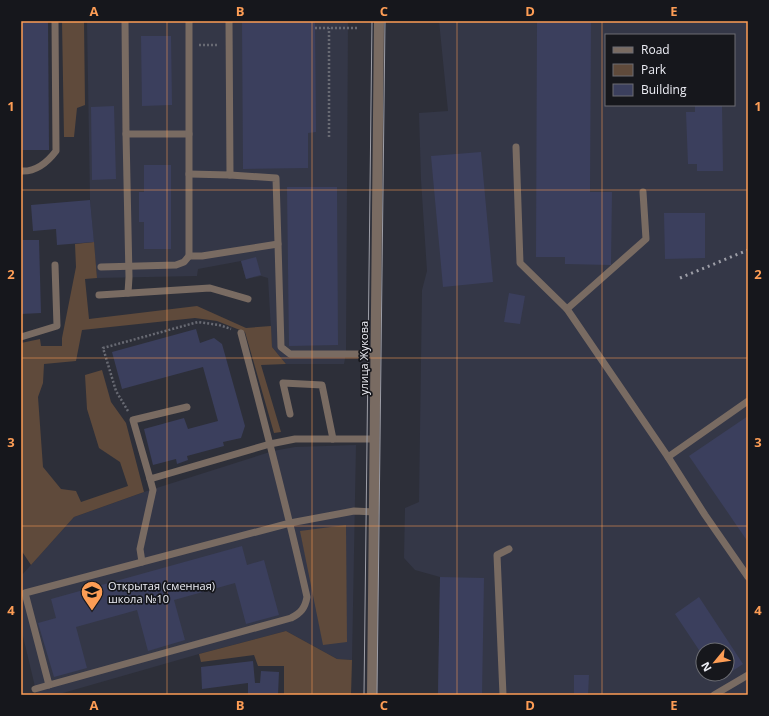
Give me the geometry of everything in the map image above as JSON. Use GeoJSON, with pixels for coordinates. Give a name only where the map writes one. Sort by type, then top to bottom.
{"type":"FeatureCollection","features":[{"type":"Feature","properties":{"kind":"street","name":"улица Жукова"},"geometry":{"type":"LineString","coordinates":[[372,695],[379,21]]}},
{"type":"Feature","properties":{"kind":"lane"},"geometry":{"type":"LineString","coordinates":[[21,171],[30,172],[49,160],[56,151],[56,21]]}},
{"type":"Feature","properties":{"kind":"lane"},"geometry":{"type":"LineString","coordinates":[[125,21],[128,293]]}},
{"type":"Feature","properties":{"kind":"lane"},"geometry":{"type":"LineString","coordinates":[[101,267],[176,265],[184,262],[189,256],[189,21]]}},
{"type":"Feature","properties":{"kind":"lane"},"geometry":{"type":"LineString","coordinates":[[229,21],[230,174]]}},
{"type":"Feature","properties":{"kind":"lane"},"geometry":{"type":"LineString","coordinates":[[126,134],[189,134]]}},
{"type":"Feature","properties":{"kind":"lane"},"geometry":{"type":"LineString","coordinates":[[516,147],[520,262],[567,309],[748,577]]}},
{"type":"Feature","properties":{"kind":"lane"},"geometry":{"type":"LineString","coordinates":[[189,174],[230,174],[276,178],[281,347],[290,354],[376,354]]}},
{"type":"Feature","properties":{"kind":"lane"},"geometry":{"type":"LineString","coordinates":[[567,309],[646,239],[643,192]]}},
{"type":"Feature","properties":{"kind":"lane"},"geometry":{"type":"LineString","coordinates":[[189,256],[202,256],[278,244]]}},
{"type":"Feature","properties":{"kind":"lane"},"geometry":{"type":"LineString","coordinates":[[21,337],[57,326],[55,265]]}},
{"type":"Feature","properties":{"kind":"lane"},"geometry":{"type":"LineString","coordinates":[[99,295],[210,288],[248,299]]}},
{"type":"Feature","properties":{"kind":"lane"},"geometry":{"type":"LineString","coordinates":[[35,689],[291,618],[300,614],[305,606],[307,597],[290,523],[241,333]]}},
{"type":"Feature","properties":{"kind":"lane"},"geometry":{"type":"LineString","coordinates":[[290,414],[283,383],[322,385],[333,439]]}},
{"type":"Feature","properties":{"kind":"lane"},"geometry":{"type":"LineString","coordinates":[[668,457],[748,401]]}},
{"type":"Feature","properties":{"kind":"lane"},"geometry":{"type":"LineString","coordinates":[[142,562],[140,549],[153,490],[134,420],[188,407]]}},
{"type":"Feature","properties":{"kind":"lane"},"geometry":{"type":"LineString","coordinates":[[150,478],[270,444],[295,439],[375,439]]}},
{"type":"Feature","properties":{"kind":"lane"},"geometry":{"type":"LineString","coordinates":[[49,686],[25,593],[290,523],[354,511],[375,512]]}},
{"type":"Feature","properties":{"kind":"lane"},"geometry":{"type":"LineString","coordinates":[[503,695],[497,555],[509,549]]}},
{"type":"Feature","properties":{"kind":"lane"},"geometry":{"type":"LineString","coordinates":[[714,695],[748,675]]}},
{"type":"Feature","properties":{"kind":"path"},"geometry":{"type":"LineString","coordinates":[[315,28],[357,28]]}},
{"type":"Feature","properties":{"kind":"path"},"geometry":{"type":"LineString","coordinates":[[329,28],[329,137]]}},
{"type":"Feature","properties":{"kind":"path"},"geometry":{"type":"LineString","coordinates":[[189,45],[229,45]]}},
{"type":"Feature","properties":{"kind":"path"},"geometry":{"type":"LineString","coordinates":[[134,420],[116,391],[103,348],[198,322],[219,325],[241,333]]}},
{"type":"Feature","properties":{"kind":"shaded area"},"geometry":{"type":"Polygon","coordinates":[[[87,21],[348,21],[346,353],[344,364],[286,364],[272,347],[268,278],[261,276],[246,279],[241,261],[198,269],[197,276],[97,278],[90,200],[87,21]]]}},
{"type":"Feature","properties":{"kind":"shaded area"},"geometry":{"type":"Polygon","coordinates":[[[439,21],[748,21],[748,695],[438,695],[440,577],[415,570],[404,558],[405,508],[419,502],[422,290],[427,271],[421,180],[419,113],[448,111],[439,21]]]}},
{"type":"Feature","properties":{"kind":"shaded area"},"geometry":{"type":"Polygon","coordinates":[[[356,445],[352,660],[337,659],[286,631],[56,695],[37,695],[21,628],[21,576],[74,517],[144,492],[273,451],[295,447],[356,445]]]}},
{"type":"Feature","properties":{"kind":"green space"},"geometry":{"type":"Polygon","coordinates":[[[62,21],[84,21],[85,105],[77,108],[74,137],[64,137],[62,21]]]}},
{"type":"Feature","properties":{"kind":"green space"},"geometry":{"type":"Polygon","coordinates":[[[94,242],[97,278],[85,279],[89,319],[197,306],[246,328],[271,326],[272,347],[286,364],[261,365],[281,432],[274,433],[245,332],[217,321],[195,318],[82,330],[76,361],[44,364],[43,383],[38,397],[43,467],[61,489],[76,491],[81,502],[128,486],[120,462],[99,448],[87,409],[85,375],[102,370],[111,402],[126,423],[144,492],[74,517],[31,565],[21,550],[21,343],[40,339],[41,346],[62,346],[62,338],[76,267],[75,244],[94,242]]]}},
{"type":"Feature","properties":{"kind":"green space"},"geometry":{"type":"Polygon","coordinates":[[[346,525],[347,642],[323,645],[300,531],[346,525]]]}},
{"type":"Feature","properties":{"kind":"green space"},"geometry":{"type":"Polygon","coordinates":[[[286,631],[337,659],[352,660],[351,695],[284,695],[284,666],[258,666],[254,655],[201,662],[199,654],[286,631]]]}},
{"type":"Feature","properties":{"kind":"building"},"geometry":{"type":"Polygon","coordinates":[[[21,21],[48,21],[49,150],[21,150],[21,21]]]}},
{"type":"Feature","properties":{"kind":"building"},"geometry":{"type":"Polygon","coordinates":[[[242,21],[315,21],[316,132],[308,133],[308,168],[243,169],[242,21]]]}},
{"type":"Feature","properties":{"kind":"building"},"geometry":{"type":"Polygon","coordinates":[[[537,21],[591,21],[590,192],[612,192],[611,265],[565,264],[565,257],[536,257],[537,21]]]}},
{"type":"Feature","properties":{"kind":"building"},"geometry":{"type":"Polygon","coordinates":[[[141,36],[171,36],[172,105],[142,106],[141,36]]]}},
{"type":"Feature","properties":{"kind":"building"},"geometry":{"type":"Polygon","coordinates":[[[114,106],[116,179],[92,180],[91,107],[114,106]]]}},
{"type":"Feature","properties":{"kind":"building"},"geometry":{"type":"Polygon","coordinates":[[[695,106],[722,106],[723,171],[697,171],[697,164],[688,164],[686,112],[695,112],[695,106]]]}},
{"type":"Feature","properties":{"kind":"building"},"geometry":{"type":"Polygon","coordinates":[[[481,152],[493,282],[443,287],[431,156],[481,152]]]}},
{"type":"Feature","properties":{"kind":"building"},"geometry":{"type":"Polygon","coordinates":[[[144,165],[171,165],[171,249],[144,249],[144,222],[139,222],[139,192],[144,192],[144,165]]]}},
{"type":"Feature","properties":{"kind":"building"},"geometry":{"type":"Polygon","coordinates":[[[287,187],[337,187],[338,345],[289,346],[287,187]]]}},
{"type":"Feature","properties":{"kind":"building"},"geometry":{"type":"Polygon","coordinates":[[[90,200],[94,242],[57,245],[56,229],[33,231],[31,205],[90,200]]]}},
{"type":"Feature","properties":{"kind":"building"},"geometry":{"type":"Polygon","coordinates":[[[664,213],[705,213],[705,258],[665,259],[664,213]]]}},
{"type":"Feature","properties":{"kind":"building"},"geometry":{"type":"Polygon","coordinates":[[[21,240],[39,240],[41,313],[21,314],[21,240]]]}},
{"type":"Feature","properties":{"kind":"building"},"geometry":{"type":"Polygon","coordinates":[[[256,257],[261,275],[246,279],[241,261],[256,257]]]}},
{"type":"Feature","properties":{"kind":"building"},"geometry":{"type":"Polygon","coordinates":[[[509,293],[525,296],[520,324],[504,322],[509,293]]]}},
{"type":"Feature","properties":{"kind":"building"},"geometry":{"type":"Polygon","coordinates":[[[196,329],[200,343],[214,338],[222,344],[245,426],[241,438],[223,442],[224,446],[187,456],[188,460],[177,464],[176,459],[153,465],[144,429],[184,418],[188,429],[218,421],[203,367],[122,389],[112,352],[196,329]]]}},
{"type":"Feature","properties":{"kind":"building"},"geometry":{"type":"Polygon","coordinates":[[[748,416],[748,542],[689,456],[748,416]]]}},
{"type":"Feature","properties":{"kind":"building","name":"Открытая (сменная) школа №10"},"geometry":{"type":"Polygon","coordinates":[[[242,546],[247,565],[264,560],[279,615],[246,624],[235,583],[174,600],[185,640],[148,651],[137,610],[76,627],[87,668],[54,677],[38,623],[56,618],[51,599],[242,546]]]}},
{"type":"Feature","properties":{"kind":"building"},"geometry":{"type":"Polygon","coordinates":[[[440,577],[484,578],[482,695],[438,695],[440,577]]]}},
{"type":"Feature","properties":{"kind":"building"},"geometry":{"type":"Polygon","coordinates":[[[699,597],[729,642],[695,642],[695,644],[675,614],[699,597]]]}},
{"type":"Feature","properties":{"kind":"building"},"geometry":{"type":"Polygon","coordinates":[[[735,652],[743,664],[735,669],[735,652]]]}},
{"type":"Feature","properties":{"kind":"building"},"geometry":{"type":"Polygon","coordinates":[[[253,661],[255,683],[260,683],[261,671],[279,672],[278,695],[248,695],[248,683],[202,689],[201,667],[253,661]]]}},
{"type":"Feature","properties":{"kind":"building"},"geometry":{"type":"Polygon","coordinates":[[[574,675],[589,675],[588,695],[574,695],[574,675]]]}},
{"type":"Feature","properties":{"kind":"tram line"},"geometry":{"type":"LineString","coordinates":[[364,695],[372,21]]}},
{"type":"Feature","properties":{"kind":"tram line"},"geometry":{"type":"LineString","coordinates":[[377,695],[385,21]]}},
{"type":"Feature","properties":{"kind":"railway"},"geometry":{"type":"LineString","coordinates":[[680,278],[748,250]]}},
{"type":"Feature","properties":{"kind":"place","name":"Открытая (сменная) школа №10"},"geometry":{"type":"Point","coordinates":[92,612]}}]}
